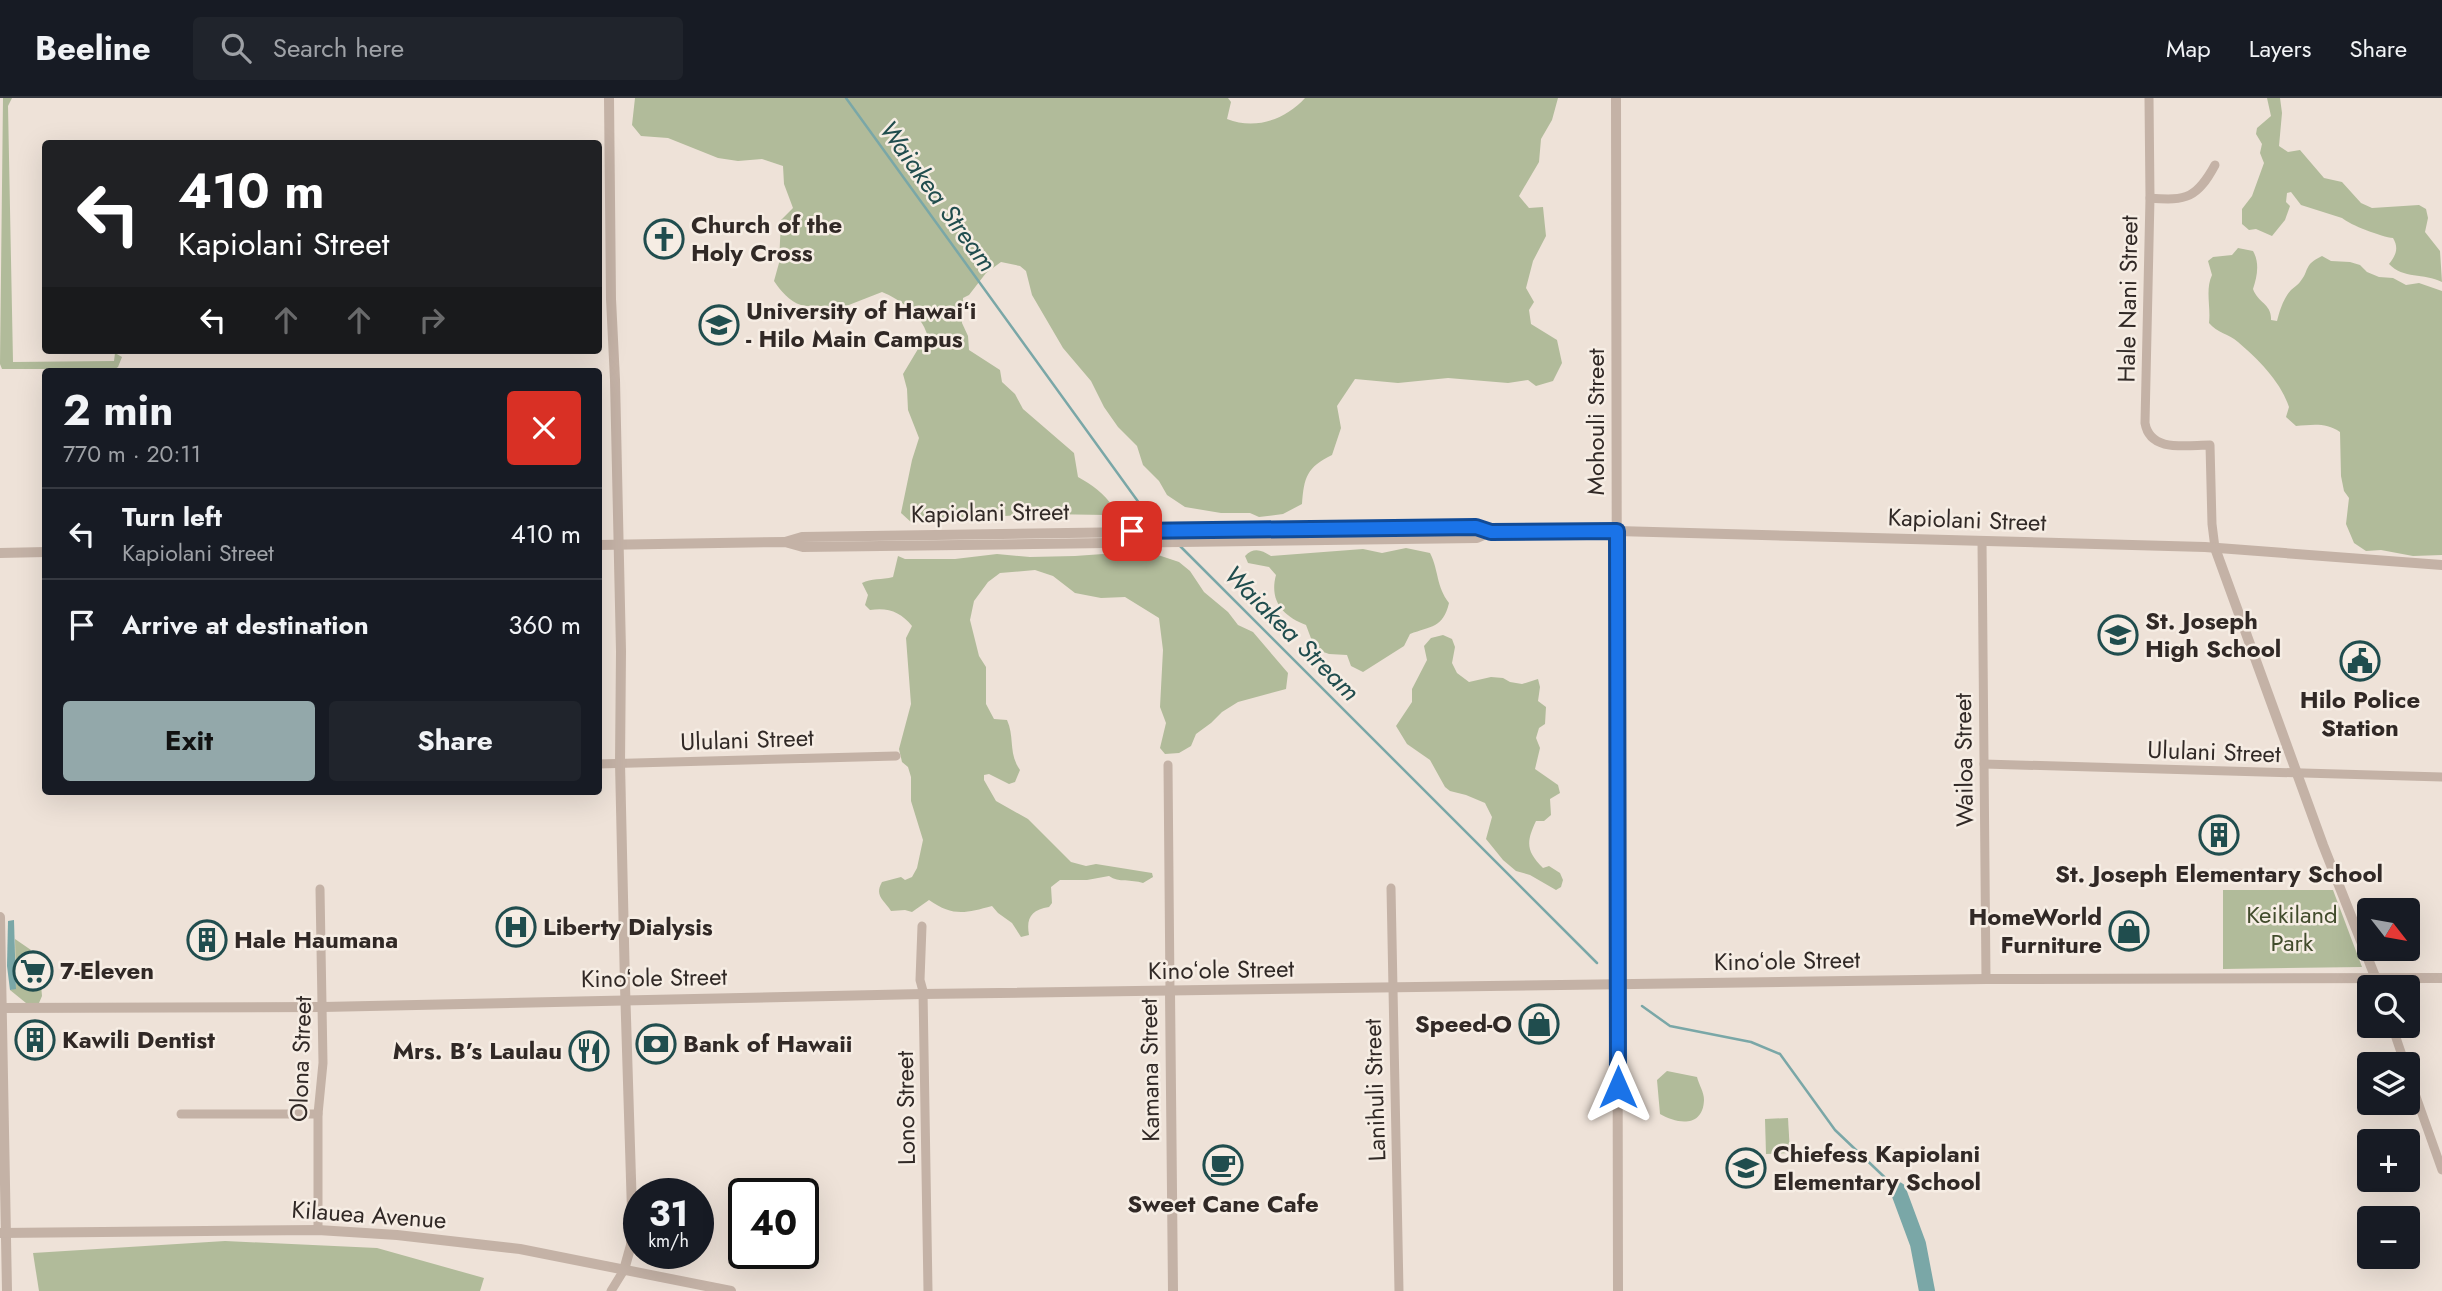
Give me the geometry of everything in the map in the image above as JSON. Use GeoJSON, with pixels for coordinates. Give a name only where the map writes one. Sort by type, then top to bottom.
{"type":"FeatureCollection","features":[{"type":"Feature","properties":{"kind":"street"},"geometry":{"type":"LineString","coordinates":[[609,98],[620,763],[632,1211],[631,1245],[624,1270],[611,1291]]}},
{"type":"Feature","properties":{"kind":"street","name":"Mohouli Street"},"geometry":{"type":"LineString","coordinates":[[1616,98],[1618,1291]]}},
{"type":"Feature","properties":{"kind":"street","name":"Hale Nani Street"},"geometry":{"type":"LineString","coordinates":[[2149,98],[2146,428],[2153,439],[2160,443],[2210,445],[2211,524],[2216,548]]}},
{"type":"Feature","properties":{"kind":"street"},"geometry":{"type":"LineString","coordinates":[[2150,198],[2190,196],[2200,189],[2215,165]]}},
{"type":"Feature","properties":{"kind":"street","name":"Kapiolani Street"},"geometry":{"type":"LineString","coordinates":[[602,545],[785,542],[802,537],[1476,527],[1491,532],[1617,531],[2216,548],[2442,565]]}},
{"type":"Feature","properties":{"kind":"street","name":"Kapiolani Street"},"geometry":{"type":"LineString","coordinates":[[785,542],[803,547],[1141,543],[1477,538],[1491,532]]}},
{"type":"Feature","properties":{"kind":"street","name":"Wailoa Street"},"geometry":{"type":"LineString","coordinates":[[1982,541],[1986,979]]}},
{"type":"Feature","properties":{"kind":"street"},"geometry":{"type":"LineString","coordinates":[[2216,548],[2351,921],[2375,975]]}},
{"type":"Feature","properties":{"kind":"street"},"geometry":{"type":"LineString","coordinates":[[0,553],[42,552]]}},
{"type":"Feature","properties":{"kind":"street","name":"Ululani Street"},"geometry":{"type":"LineString","coordinates":[[602,764],[896,755]]}},
{"type":"Feature","properties":{"kind":"street","name":"Ululani Street"},"geometry":{"type":"LineString","coordinates":[[1984,764],[2442,777]]}},
{"type":"Feature","properties":{"kind":"street","name":"Kamana Street"},"geometry":{"type":"LineString","coordinates":[[1168,765],[1174,1291]]}},
{"type":"Feature","properties":{"kind":"street","name":"Lanihuli Street"},"geometry":{"type":"LineString","coordinates":[[1391,888],[1399,1291]]}},
{"type":"Feature","properties":{"kind":"street","name":"Olona Street"},"geometry":{"type":"LineString","coordinates":[[318,1230],[318,1114],[323,1063],[320,889]]}},
{"type":"Feature","properties":{"kind":"street"},"geometry":{"type":"LineString","coordinates":[[0,917],[3,1233],[7,1291]]}},
{"type":"Feature","properties":{"kind":"street","name":"Lono Street"},"geometry":{"type":"LineString","coordinates":[[922,926],[920,980],[923,994],[928,1291]]}},
{"type":"Feature","properties":{"kind":"street","name":"Kinoʻole Street"},"geometry":{"type":"LineString","coordinates":[[2420,980],[2442,978]]}},
{"type":"Feature","properties":{"kind":"street","name":"Kinoʻole Street"},"geometry":{"type":"LineString","coordinates":[[1,1008],[323,1007],[625,999],[1986,979],[2357,983]]}},
{"type":"Feature","properties":{"kind":"street"},"geometry":{"type":"LineString","coordinates":[[2420,1108],[2442,1170]]}},
{"type":"Feature","properties":{"kind":"street"},"geometry":{"type":"LineString","coordinates":[[181,1114],[318,1114]]}},
{"type":"Feature","properties":{"kind":"street","name":"Kilauea Avenue"},"geometry":{"type":"LineString","coordinates":[[3,1233],[318,1230],[397,1235],[506,1247],[731,1291]]}},
{"type":"Feature","properties":{"kind":"green space"},"geometry":{"type":"Polygon","coordinates":[[[3,98],[12,98],[8,106],[13,362],[114,361],[115,354],[122,357],[116,368],[2,369],[3,98]]]}},
{"type":"Feature","properties":{"kind":"green space"},"geometry":{"type":"Polygon","coordinates":[[[635,98],[1228,98],[1231,102],[1227,119],[1259,123],[1279,117],[1305,98],[1558,98],[1552,120],[1541,139],[1539,162],[1519,196],[1529,208],[1543,207],[1546,236],[1533,261],[1526,288],[1534,302],[1529,310],[1531,324],[1557,340],[1562,363],[1553,381],[1536,386],[1528,380],[1508,383],[1448,378],[1398,383],[1355,379],[1337,406],[1341,428],[1332,455],[1317,464],[1308,474],[1302,504],[1283,514],[1259,517],[1250,513],[1221,513],[1185,507],[1167,495],[1159,481],[1143,465],[1137,446],[1118,427],[1091,381],[1063,348],[1032,295],[1026,271],[1020,266],[1001,262],[986,273],[969,295],[963,298],[962,323],[968,336],[969,350],[1000,370],[1002,382],[1015,394],[1023,409],[1074,453],[1078,477],[1097,490],[1113,507],[1107,515],[1043,514],[951,519],[935,516],[912,523],[901,513],[919,438],[908,410],[903,374],[927,334],[924,327],[903,304],[882,292],[836,310],[801,305],[789,298],[774,281],[779,263],[781,220],[793,208],[784,184],[783,166],[762,159],[738,161],[718,158],[668,138],[641,136],[632,125],[635,98]]]}},
{"type":"Feature","properties":{"kind":"green space"},"geometry":{"type":"Polygon","coordinates":[[[2267,98],[2280,98],[2282,113],[2279,146],[2288,152],[2300,150],[2324,178],[2342,182],[2361,203],[2372,208],[2419,205],[2426,209],[2428,218],[2425,232],[2440,251],[2442,282],[2395,269],[2389,264],[2396,251],[2393,238],[2301,205],[2291,192],[2287,193],[2286,202],[2290,206],[2285,220],[2272,236],[2256,229],[2249,230],[2242,224],[2242,209],[2252,196],[2264,163],[2260,153],[2262,144],[2256,134],[2257,128],[2271,116],[2267,98]]]}},
{"type":"Feature","properties":{"kind":"green space"},"geometry":{"type":"Polygon","coordinates":[[[2238,248],[2253,251],[2257,270],[2253,289],[2269,310],[2271,320],[2277,321],[2288,293],[2303,278],[2309,265],[2322,256],[2331,261],[2360,265],[2367,272],[2379,277],[2393,278],[2406,285],[2419,283],[2442,291],[2442,555],[2413,556],[2381,550],[2366,551],[2354,543],[2346,524],[2349,498],[2344,491],[2341,476],[2340,432],[2324,425],[2296,426],[2286,417],[2289,407],[2268,372],[2238,342],[2209,323],[2209,287],[2212,275],[2208,261],[2213,257],[2232,255],[2238,248]]]}},
{"type":"Feature","properties":{"kind":"green space"},"geometry":{"type":"Polygon","coordinates":[[[1406,548],[1430,553],[1442,591],[1449,603],[1440,622],[1410,634],[1404,646],[1363,672],[1351,666],[1347,655],[1329,654],[1315,649],[1306,625],[1285,612],[1276,600],[1276,575],[1269,567],[1248,563],[1245,556],[1255,550],[1271,556],[1363,549],[1382,553],[1406,548]]]}},
{"type":"Feature","properties":{"kind":"green space"},"geometry":{"type":"Polygon","coordinates":[[[1152,553],[1179,562],[1190,571],[1204,592],[1228,612],[1238,625],[1253,632],[1288,673],[1286,689],[1238,702],[1196,734],[1191,746],[1179,753],[1165,754],[1160,748],[1166,723],[1160,707],[1163,650],[1159,618],[1125,597],[1101,598],[1075,593],[1053,576],[1035,570],[1000,573],[988,582],[974,601],[970,620],[979,656],[986,667],[986,704],[994,719],[1007,720],[1014,758],[1020,770],[1015,782],[1009,784],[989,774],[984,775],[984,780],[996,801],[1028,819],[1071,862],[1152,873],[1153,877],[1143,883],[1109,876],[1087,880],[1060,880],[1051,887],[1052,903],[1031,916],[1028,924],[1029,935],[1021,937],[1012,923],[992,906],[960,912],[945,909],[929,900],[912,912],[891,911],[881,898],[879,891],[882,882],[912,877],[917,868],[923,840],[911,801],[911,777],[908,767],[902,762],[899,749],[911,704],[906,638],[912,626],[894,612],[870,610],[865,605],[868,595],[862,583],[893,577],[898,556],[905,559],[955,559],[997,554],[1030,557],[1152,553]]]}},
{"type":"Feature","properties":{"kind":"green space"},"geometry":{"type":"Polygon","coordinates":[[[1443,635],[1452,639],[1455,647],[1452,663],[1457,673],[1469,682],[1491,677],[1522,684],[1538,679],[1538,701],[1546,707],[1545,724],[1539,728],[1536,738],[1540,748],[1535,769],[1558,785],[1560,793],[1550,799],[1551,815],[1544,821],[1536,821],[1529,846],[1543,868],[1549,866],[1560,873],[1563,880],[1561,887],[1556,890],[1530,875],[1516,871],[1503,860],[1486,839],[1492,817],[1485,803],[1445,787],[1430,760],[1407,744],[1396,726],[1412,702],[1412,689],[1427,660],[1424,646],[1431,638],[1443,635]]]}},
{"type":"Feature","properties":{"kind":"green space","name":"Keikiland Park"},"geometry":{"type":"Polygon","coordinates":[[[2223,890],[2333,890],[2357,954],[2357,961],[2360,961],[2362,967],[2223,969],[2223,890]]]}},
{"type":"Feature","properties":{"kind":"green space"},"geometry":{"type":"Polygon","coordinates":[[[15,939],[31,950],[23,958],[23,985],[41,985],[42,996],[39,1003],[26,1003],[10,990],[16,988],[15,939]]]}},
{"type":"Feature","properties":{"kind":"green space"},"geometry":{"type":"Polygon","coordinates":[[[1667,1071],[1697,1077],[1704,1100],[1703,1109],[1694,1119],[1674,1120],[1660,1114],[1657,1080],[1667,1071]]]}},
{"type":"Feature","properties":{"kind":"green space"},"geometry":{"type":"Polygon","coordinates":[[[1788,1118],[1790,1153],[1766,1154],[1765,1119],[1788,1118]]]}},
{"type":"Feature","properties":{"kind":"green space"},"geometry":{"type":"Polygon","coordinates":[[[225,1241],[377,1248],[484,1278],[480,1291],[39,1291],[33,1253],[225,1241]]]}},
{"type":"Feature","properties":{"kind":"water"},"geometry":{"type":"Polygon","coordinates":[[[14,920],[16,989],[10,990],[7,966],[8,921],[14,920]]]}},
{"type":"Feature","properties":{"kind":"waterway","name":"Waiakea Stream"},"geometry":{"type":"LineString","coordinates":[[846,98],[1142,507],[1163,529]]}},
{"type":"Feature","properties":{"kind":"waterway","name":"Waiakea Stream"},"geometry":{"type":"LineString","coordinates":[[1180,546],[1597,963]]}},
{"type":"Feature","properties":{"kind":"waterway"},"geometry":{"type":"LineString","coordinates":[[1642,1006],[1670,1026],[1751,1042],[1780,1054],[1835,1130],[1898,1190]]}},
{"type":"Feature","properties":{"kind":"waterway"},"geometry":{"type":"LineString","coordinates":[[1898,1190],[1918,1244],[1927,1291]]}},
{"type":"Feature","properties":{"kind":"place","name":"Church of the Holy Cross"},"geometry":{"type":"Point","coordinates":[664,239]}},
{"type":"Feature","properties":{"kind":"place","name":"University of Hawaiʻi - Hilo Main Campus"},"geometry":{"type":"Point","coordinates":[719,325]}},
{"type":"Feature","properties":{"kind":"place","name":"St. Joseph High School"},"geometry":{"type":"Point","coordinates":[2118,635]}},
{"type":"Feature","properties":{"kind":"place","name":"Hilo Police Station"},"geometry":{"type":"Point","coordinates":[2360,661]}},
{"type":"Feature","properties":{"kind":"place","name":"St. Joseph Elementary School"},"geometry":{"type":"Point","coordinates":[2219,835]}},
{"type":"Feature","properties":{"kind":"place","name":"Liberty Dialysis"},"geometry":{"type":"Point","coordinates":[516,927]}},
{"type":"Feature","properties":{"kind":"place","name":"HomeWorld Furniture"},"geometry":{"type":"Point","coordinates":[2129,931]}},
{"type":"Feature","properties":{"kind":"place","name":"Hale Haumana"},"geometry":{"type":"Point","coordinates":[207,940]}},
{"type":"Feature","properties":{"kind":"place","name":"7-Eleven"},"geometry":{"type":"Point","coordinates":[33,971]}},
{"type":"Feature","properties":{"kind":"place","name":"Speed-O"},"geometry":{"type":"Point","coordinates":[1539,1024]}},
{"type":"Feature","properties":{"kind":"place","name":"Kawili Dentist"},"geometry":{"type":"Point","coordinates":[35,1040]}},
{"type":"Feature","properties":{"kind":"place","name":"Bank of Hawaii"},"geometry":{"type":"Point","coordinates":[656,1044]}},
{"type":"Feature","properties":{"kind":"place","name":"Mrs. B’s Laulau"},"geometry":{"type":"Point","coordinates":[589,1051]}},
{"type":"Feature","properties":{"kind":"place","name":"Sweet Cane Cafe"},"geometry":{"type":"Point","coordinates":[1223,1165]}},
{"type":"Feature","properties":{"kind":"place","name":"Chiefess Kapiolani Elementary School"},"geometry":{"type":"Point","coordinates":[1746,1168]}},
{"type":"Feature","properties":{"kind":"route"},"geometry":{"type":"LineString","coordinates":[[1132,531],[1480,527],[1491,532],[1617,531],[1618,1087]]}}]}
